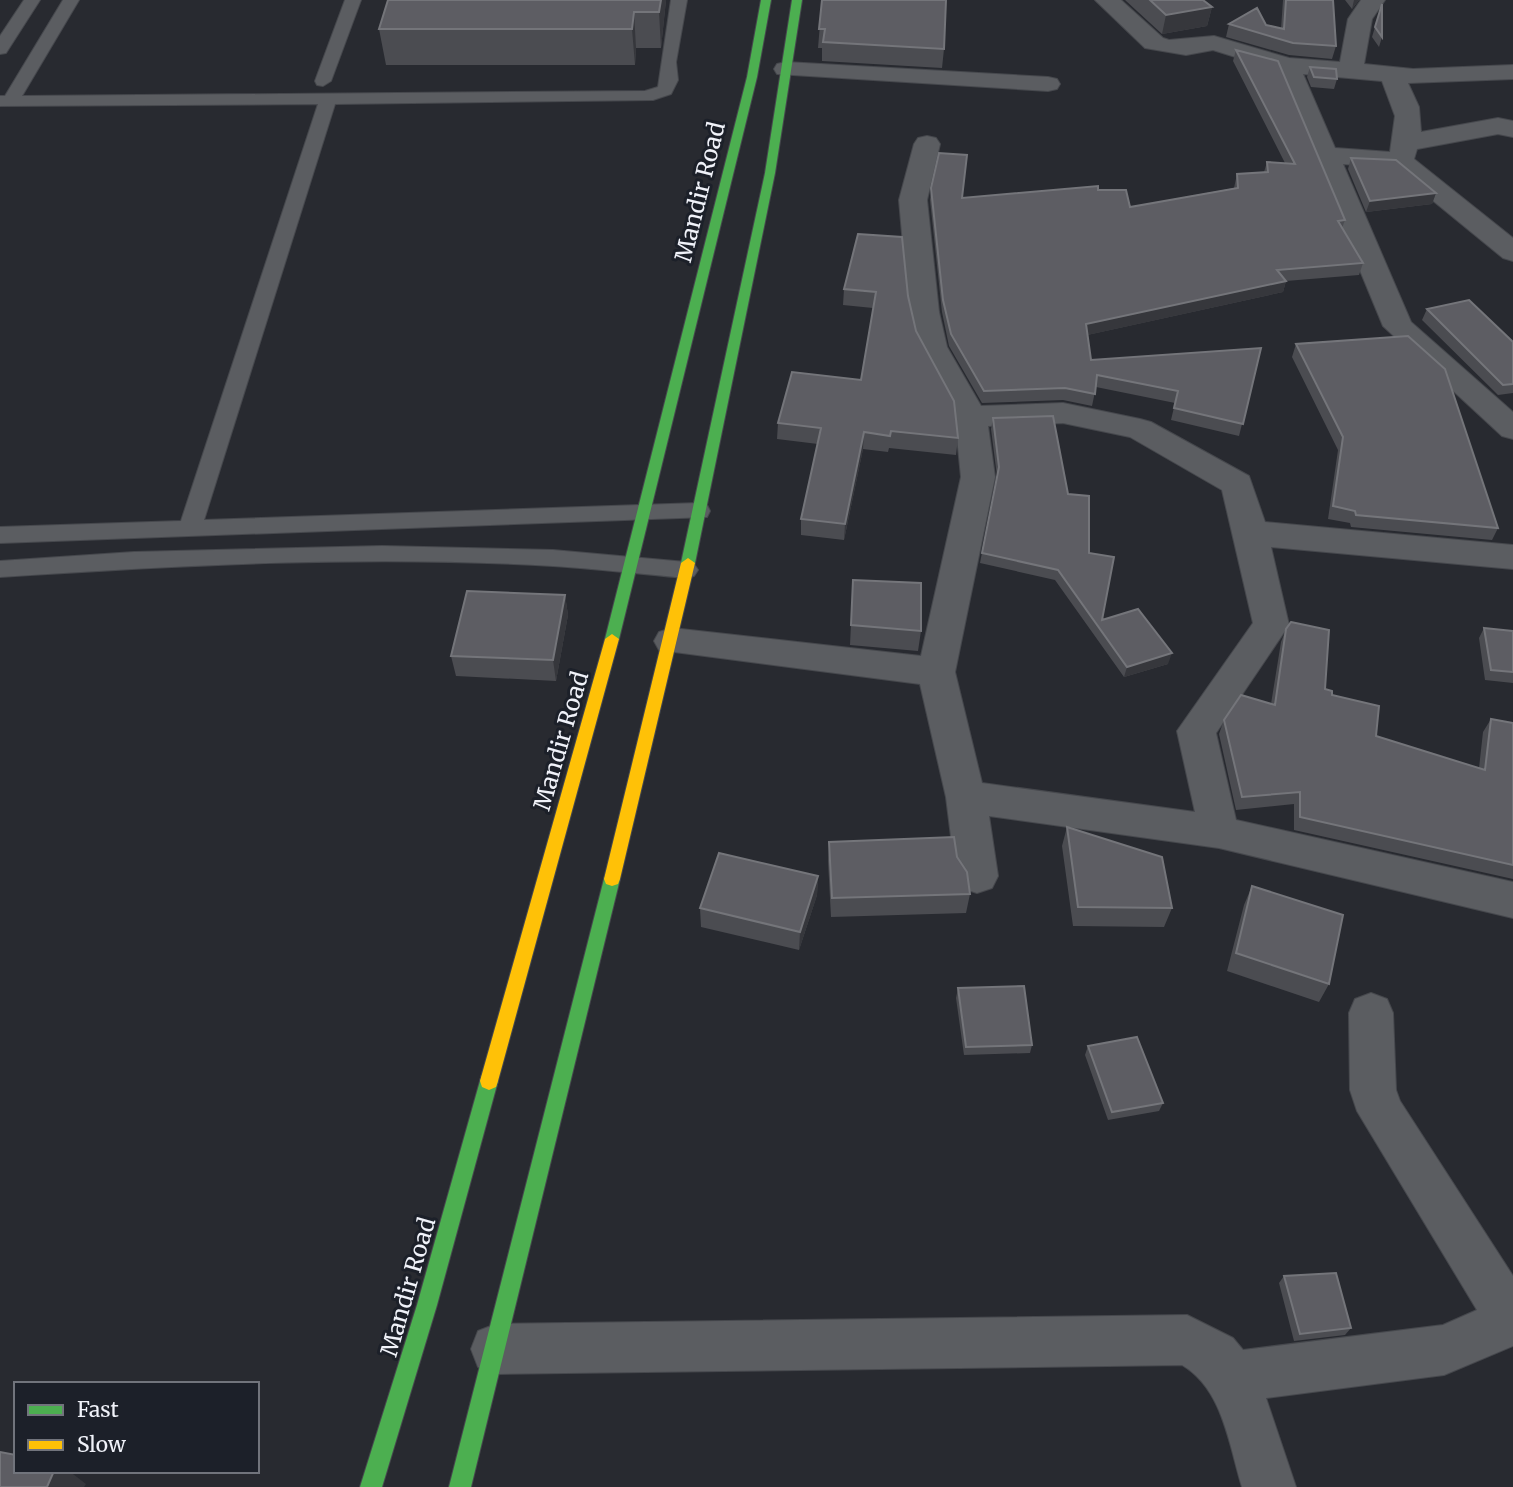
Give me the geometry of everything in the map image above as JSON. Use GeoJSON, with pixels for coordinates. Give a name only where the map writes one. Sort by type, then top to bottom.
{"type":"FeatureCollection","features":[{"type":"Feature","properties":{"kind":"street","name":"Mandir Road"},"geometry":{"type":"LineString","coordinates":[[371,1487],[431,1291],[633,565],[752,77],[766,0]]}},
{"type":"Feature","properties":{"kind":"street"},"geometry":{"type":"LineString","coordinates":[[460,1487],[672,641],[770,173],[797,0]]}},
{"type":"Feature","properties":{"kind":"street"},"geometry":{"type":"LineString","coordinates":[[1107,0],[1154,43],[1185,48],[1214,43],[1287,65],[1391,74],[1513,72]]}},
{"type":"Feature","properties":{"kind":"street"},"geometry":{"type":"LineString","coordinates":[[1351,70],[1360,19],[1373,0]]}},
{"type":"Feature","properties":{"kind":"street"},"geometry":{"type":"LineString","coordinates":[[1287,65],[1398,326],[1513,429]]}},
{"type":"Feature","properties":{"kind":"street"},"geometry":{"type":"LineString","coordinates":[[786,69],[1048,84]]}},
{"type":"Feature","properties":{"kind":"street"},"geometry":{"type":"LineString","coordinates":[[1391,74],[1409,106],[1403,152]]}},
{"type":"Feature","properties":{"kind":"street"},"geometry":{"type":"LineString","coordinates":[[1324,155],[1403,152],[1508,127]]}},
{"type":"Feature","properties":{"kind":"street"},"geometry":{"type":"LineString","coordinates":[[927,144],[916,178],[913,200],[923,312],[932,346],[971,417],[978,477],[936,672],[965,797],[977,876]]}},
{"type":"Feature","properties":{"kind":"street"},"geometry":{"type":"LineString","coordinates":[[1403,152],[1513,252]]}},
{"type":"Feature","properties":{"kind":"street"},"geometry":{"type":"LineString","coordinates":[[713,236],[756,238]]}},
{"type":"Feature","properties":{"kind":"street"},"geometry":{"type":"LineString","coordinates":[[971,417],[1063,413],[1140,429],[1237,484],[1251,533],[1271,625],[1196,731],[1219,832]]}},
{"type":"Feature","properties":{"kind":"street"},"geometry":{"type":"LineString","coordinates":[[1251,533],[1513,557]]}},
{"type":"Feature","properties":{"kind":"street"},"geometry":{"type":"LineString","coordinates":[[672,641],[936,672]]}},
{"type":"Feature","properties":{"kind":"street"},"geometry":{"type":"LineString","coordinates":[[965,797],[1219,832],[1513,900]]}},
{"type":"Feature","properties":{"kind":"street"},"geometry":{"type":"LineString","coordinates":[[1233,1377],[1444,1350],[1513,1320],[1380,1111],[1373,1090],[1371,1013]]}},
{"type":"Feature","properties":{"kind":"street"},"geometry":{"type":"LineString","coordinates":[[496,1349],[1187,1340],[1215,1356],[1233,1377],[1269,1487]]}},
{"type":"Feature","properties":{"kind":"lane"},"geometry":{"type":"LineString","coordinates":[[0,49],[32,0]]}},
{"type":"Feature","properties":{"kind":"lane"},"geometry":{"type":"LineString","coordinates":[[5,101],[71,0]]}},
{"type":"Feature","properties":{"kind":"lane"},"geometry":{"type":"LineString","coordinates":[[190,528],[353,0]]}},
{"type":"Feature","properties":{"kind":"lane"},"geometry":{"type":"LineString","coordinates":[[5,101],[325,90],[633,97],[665,90],[670,80],[668,62],[679,0]]}},
{"type":"Feature","properties":{"kind":"lane"},"geometry":{"type":"LineString","coordinates":[[0,534],[699,511]]}},
{"type":"Feature","properties":{"kind":"lane"},"geometry":{"type":"LineString","coordinates":[[0,569],[134,560],[382,554],[553,558],[686,570]]}},
{"type":"Feature","properties":{"kind":"building"},"geometry":{"type":"Polygon","coordinates":[[[388,0],[661,0],[659,12],[634,12],[632,29],[379,29],[388,0]]]}},
{"type":"Feature","properties":{"kind":"building"},"geometry":{"type":"Polygon","coordinates":[[[822,0],[946,0],[944,49],[823,42],[825,29],[819,29],[822,0]]]}},
{"type":"Feature","properties":{"kind":"building"},"geometry":{"type":"Polygon","coordinates":[[[1150,0],[1203,0],[1212,7],[1166,15],[1150,0]]]}},
{"type":"Feature","properties":{"kind":"building"},"geometry":{"type":"Polygon","coordinates":[[[1286,0],[1333,0],[1336,46],[1293,43],[1229,24],[1257,8],[1266,25],[1284,29],[1286,0]]]}},
{"type":"Feature","properties":{"kind":"building"},"geometry":{"type":"Polygon","coordinates":[[[1382,4],[1382,37],[1375,27],[1382,4]]]}},
{"type":"Feature","properties":{"kind":"building"},"geometry":{"type":"Polygon","coordinates":[[[1236,50],[1278,61],[1345,220],[1338,221],[1363,263],[1277,270],[1286,281],[1086,324],[1091,360],[1261,348],[1243,424],[1174,408],[1178,391],[1097,375],[1095,394],[1065,388],[984,391],[951,334],[943,300],[931,188],[939,153],[967,155],[962,198],[1098,186],[1098,190],[1126,190],[1130,207],[1238,188],[1237,174],[1268,172],[1267,162],[1295,164],[1236,50]]]}},
{"type":"Feature","properties":{"kind":"building"},"geometry":{"type":"Polygon","coordinates":[[[1310,67],[1336,69],[1337,79],[1314,77],[1310,67]]]}},
{"type":"Feature","properties":{"kind":"building"},"geometry":{"type":"Polygon","coordinates":[[[1351,158],[1396,160],[1436,193],[1370,201],[1351,158]]]}},
{"type":"Feature","properties":{"kind":"building"},"geometry":{"type":"Polygon","coordinates":[[[858,234],[902,237],[908,296],[916,331],[954,401],[958,438],[891,431],[890,436],[864,432],[845,524],[801,519],[821,428],[778,423],[792,372],[861,380],[876,292],[844,289],[858,234]]]}},
{"type":"Feature","properties":{"kind":"building"},"geometry":{"type":"Polygon","coordinates":[[[1469,300],[1513,342],[1513,384],[1503,385],[1427,309],[1469,300]]]}},
{"type":"Feature","properties":{"kind":"building"},"geometry":{"type":"Polygon","coordinates":[[[1408,336],[1445,369],[1498,528],[1356,515],[1355,511],[1333,506],[1343,437],[1296,344],[1408,336]]]}},
{"type":"Feature","properties":{"kind":"building"},"geometry":{"type":"Polygon","coordinates":[[[1053,416],[1068,494],[1089,496],[1089,553],[1114,557],[1102,620],[1138,609],[1172,653],[1127,667],[1058,570],[982,553],[999,467],[993,418],[1053,416]]]}},
{"type":"Feature","properties":{"kind":"building"},"geometry":{"type":"Polygon","coordinates":[[[853,580],[921,583],[921,631],[851,625],[853,580]]]}},
{"type":"Feature","properties":{"kind":"building"},"geometry":{"type":"Polygon","coordinates":[[[467,591],[565,595],[553,660],[451,656],[467,591]]]}},
{"type":"Feature","properties":{"kind":"building"},"geometry":{"type":"Polygon","coordinates":[[[1291,622],[1329,630],[1325,689],[1332,691],[1332,695],[1379,706],[1376,736],[1485,770],[1491,719],[1513,723],[1513,865],[1300,817],[1300,792],[1242,797],[1224,720],[1241,695],[1275,705],[1286,629],[1291,622]]]}},
{"type":"Feature","properties":{"kind":"building"},"geometry":{"type":"Polygon","coordinates":[[[1484,628],[1513,631],[1513,672],[1491,670],[1484,628]]]}},
{"type":"Feature","properties":{"kind":"building"},"geometry":{"type":"Polygon","coordinates":[[[1067,827],[1162,857],[1172,908],[1078,907],[1067,827]]]}},
{"type":"Feature","properties":{"kind":"building"},"geometry":{"type":"Polygon","coordinates":[[[954,837],[957,857],[967,872],[970,894],[832,898],[829,842],[954,837]]]}},
{"type":"Feature","properties":{"kind":"building"},"geometry":{"type":"Polygon","coordinates":[[[719,853],[818,876],[800,932],[700,908],[719,853]]]}},
{"type":"Feature","properties":{"kind":"building"},"geometry":{"type":"Polygon","coordinates":[[[1252,886],[1343,915],[1329,984],[1236,953],[1252,886]]]}},
{"type":"Feature","properties":{"kind":"building"},"geometry":{"type":"Polygon","coordinates":[[[1024,986],[1032,1045],[966,1047],[958,988],[1024,986]]]}},
{"type":"Feature","properties":{"kind":"building"},"geometry":{"type":"Polygon","coordinates":[[[1137,1037],[1163,1103],[1112,1112],[1088,1046],[1137,1037]]]}},
{"type":"Feature","properties":{"kind":"building"},"geometry":{"type":"Polygon","coordinates":[[[1336,1273],[1351,1328],[1300,1334],[1284,1276],[1336,1273]]]}},
{"type":"Feature","properties":{"kind":"building"},"geometry":{"type":"Polygon","coordinates":[[[0,1452],[14,1455],[14,1473],[53,1473],[47,1487],[0,1487],[0,1452]]]}},
{"type":"Feature","properties":{"kind":"traffic: fast"},"geometry":{"type":"LineString","coordinates":[[612,639],[752,77],[766,0]]}},
{"type":"Feature","properties":{"kind":"traffic: fast"},"geometry":{"type":"LineString","coordinates":[[688,563],[770,173],[797,0]]}},
{"type":"Feature","properties":{"kind":"traffic: fast"},"geometry":{"type":"LineString","coordinates":[[460,1487],[612,879]]}},
{"type":"Feature","properties":{"kind":"traffic: fast"},"geometry":{"type":"LineString","coordinates":[[371,1487],[427,1305],[489,1081]]}},
{"type":"Feature","properties":{"kind":"traffic: slow"},"geometry":{"type":"LineString","coordinates":[[612,879],[688,563]]}},
{"type":"Feature","properties":{"kind":"traffic: slow"},"geometry":{"type":"LineString","coordinates":[[489,1081],[612,639]]}}]}
